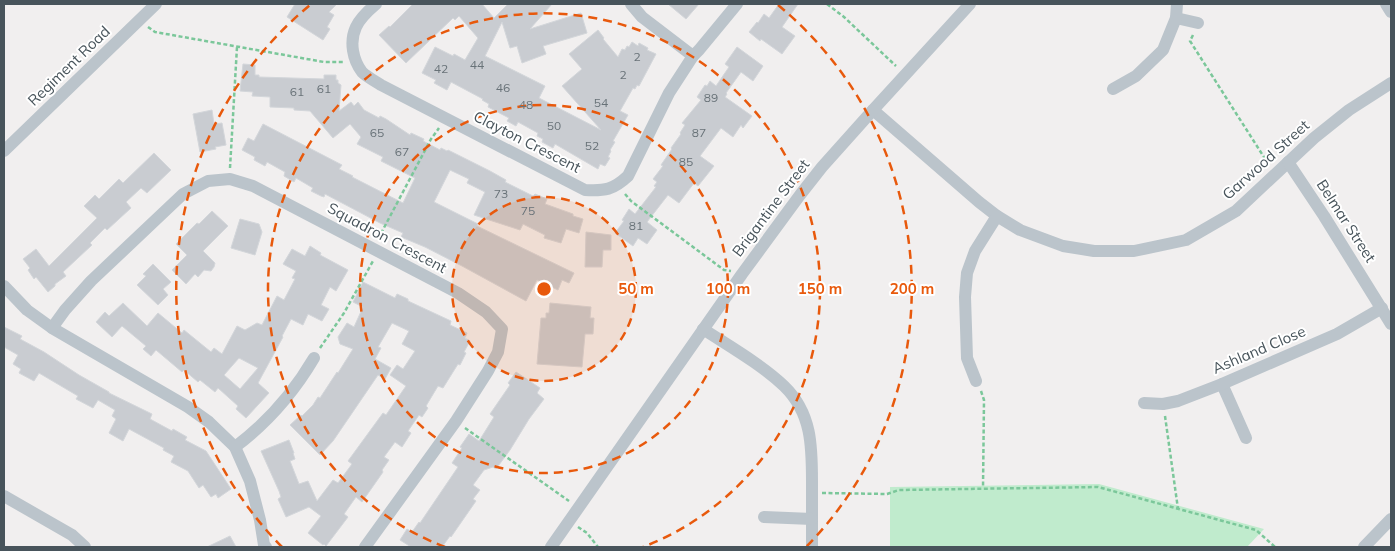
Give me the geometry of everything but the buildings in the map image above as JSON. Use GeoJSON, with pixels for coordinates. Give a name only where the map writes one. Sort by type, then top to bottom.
{"type":"FeatureCollection","features":[{"type":"Feature","properties":{"kind":"street","name":"Regiment Road"},"geometry":{"type":"LineString","coordinates":[[4,151],[156,4]]}},
{"type":"Feature","properties":{"kind":"street"},"geometry":{"type":"LineString","coordinates":[[354,60],[352,45],[355,28],[366,12],[376,4]]}},
{"type":"Feature","properties":{"kind":"street"},"geometry":{"type":"LineString","coordinates":[[630,4],[642,17],[693,56]]}},
{"type":"Feature","properties":{"kind":"street"},"geometry":{"type":"LineString","coordinates":[[619,185],[628,176],[669,93],[693,56],[737,4]]}},
{"type":"Feature","properties":{"kind":"street","name":"Brigantine Street"},"geometry":{"type":"LineString","coordinates":[[551,547],[703,329],[800,195],[872,110],[970,4]]}},
{"type":"Feature","properties":{"kind":"street"},"geometry":{"type":"LineString","coordinates":[[1113,88],[1136,76],[1163,50],[1176,18],[1177,4]]}},
{"type":"Feature","properties":{"kind":"street"},"geometry":{"type":"LineString","coordinates":[[1386,4],[1391,12]]}},
{"type":"Feature","properties":{"kind":"street"},"geometry":{"type":"LineString","coordinates":[[1176,18],[1198,23]]}},
{"type":"Feature","properties":{"kind":"street","name":"Clayton Crescent"},"geometry":{"type":"LineString","coordinates":[[354,60],[363,73],[381,85],[585,190],[603,191],[619,185]]}},
{"type":"Feature","properties":{"kind":"street","name":"Garwood Street"},"geometry":{"type":"LineString","coordinates":[[872,110],[997,216],[1020,230],[1063,246],[1094,251],[1134,251],[1186,240],[1236,211],[1314,138],[1349,110],[1391,83]]}},
{"type":"Feature","properties":{"kind":"street","name":"Belmar Street"},"geometry":{"type":"LineString","coordinates":[[1288,162],[1391,324]]}},
{"type":"Feature","properties":{"kind":"street","name":"Squadron Crescent"},"geometry":{"type":"LineString","coordinates":[[52,328],[91,281],[183,194],[208,181],[230,179],[253,186],[458,293],[486,312],[502,329],[498,352],[456,421],[365,547]]}},
{"type":"Feature","properties":{"kind":"street"},"geometry":{"type":"LineString","coordinates":[[976,381],[967,358],[965,296],[967,273],[975,251],[997,216]]}},
{"type":"Feature","properties":{"kind":"street"},"geometry":{"type":"LineString","coordinates":[[4,286],[27,310],[52,328],[188,407],[209,422],[235,447],[250,481],[266,547]]}},
{"type":"Feature","properties":{"kind":"street","name":"Ashland Close"},"geometry":{"type":"LineString","coordinates":[[1144,403],[1164,404],[1178,401],[1222,384],[1337,334],[1382,308]]}},
{"type":"Feature","properties":{"kind":"street"},"geometry":{"type":"LineString","coordinates":[[703,329],[772,376],[785,387],[802,410],[811,437],[812,547]]}},
{"type":"Feature","properties":{"kind":"street"},"geometry":{"type":"LineString","coordinates":[[235,447],[254,432],[279,407],[304,375],[314,358]]}},
{"type":"Feature","properties":{"kind":"street"},"geometry":{"type":"LineString","coordinates":[[1222,384],[1246,438]]}},
{"type":"Feature","properties":{"kind":"street"},"geometry":{"type":"LineString","coordinates":[[4,496],[72,535],[85,547]]}},
{"type":"Feature","properties":{"kind":"street"},"geometry":{"type":"LineString","coordinates":[[764,517],[812,518]]}},
{"type":"Feature","properties":{"kind":"street"},"geometry":{"type":"LineString","coordinates":[[1364,547],[1391,519]]}},
{"type":"Feature","properties":{"kind":"path"},"geometry":{"type":"LineString","coordinates":[[827,4],[844,17],[905,74]]}},
{"type":"Feature","properties":{"kind":"path"},"geometry":{"type":"LineString","coordinates":[[139,20],[155,32],[324,62],[348,62],[354,60]]}},
{"type":"Feature","properties":{"kind":"path"},"geometry":{"type":"LineString","coordinates":[[1198,23],[1190,41],[1275,175]]}},
{"type":"Feature","properties":{"kind":"path"},"geometry":{"type":"LineString","coordinates":[[230,179],[237,47]]}},
{"type":"Feature","properties":{"kind":"path"},"geometry":{"type":"LineString","coordinates":[[619,185],[631,201],[724,270],[742,274]]}},
{"type":"Feature","properties":{"kind":"path"},"geometry":{"type":"LineString","coordinates":[[976,381],[984,400],[983,488]]}},
{"type":"Feature","properties":{"kind":"path"},"geometry":{"type":"LineString","coordinates":[[1164,404],[1178,509]]}},
{"type":"Feature","properties":{"kind":"path"},"geometry":{"type":"LineString","coordinates":[[456,421],[578,508]]}},
{"type":"Feature","properties":{"kind":"path"},"geometry":{"type":"LineString","coordinates":[[812,493],[887,494],[899,490],[1098,487],[1256,530],[1275,547]]}},
{"type":"Feature","properties":{"kind":"path"},"geometry":{"type":"LineString","coordinates":[[569,521],[587,533],[598,547]]}},
{"type":"Feature","properties":{"kind":"green space"},"geometry":{"type":"Polygon","coordinates":[[[1099,484],[1264,529],[1247,547],[890,547],[890,487],[1099,484]]]}}]}
